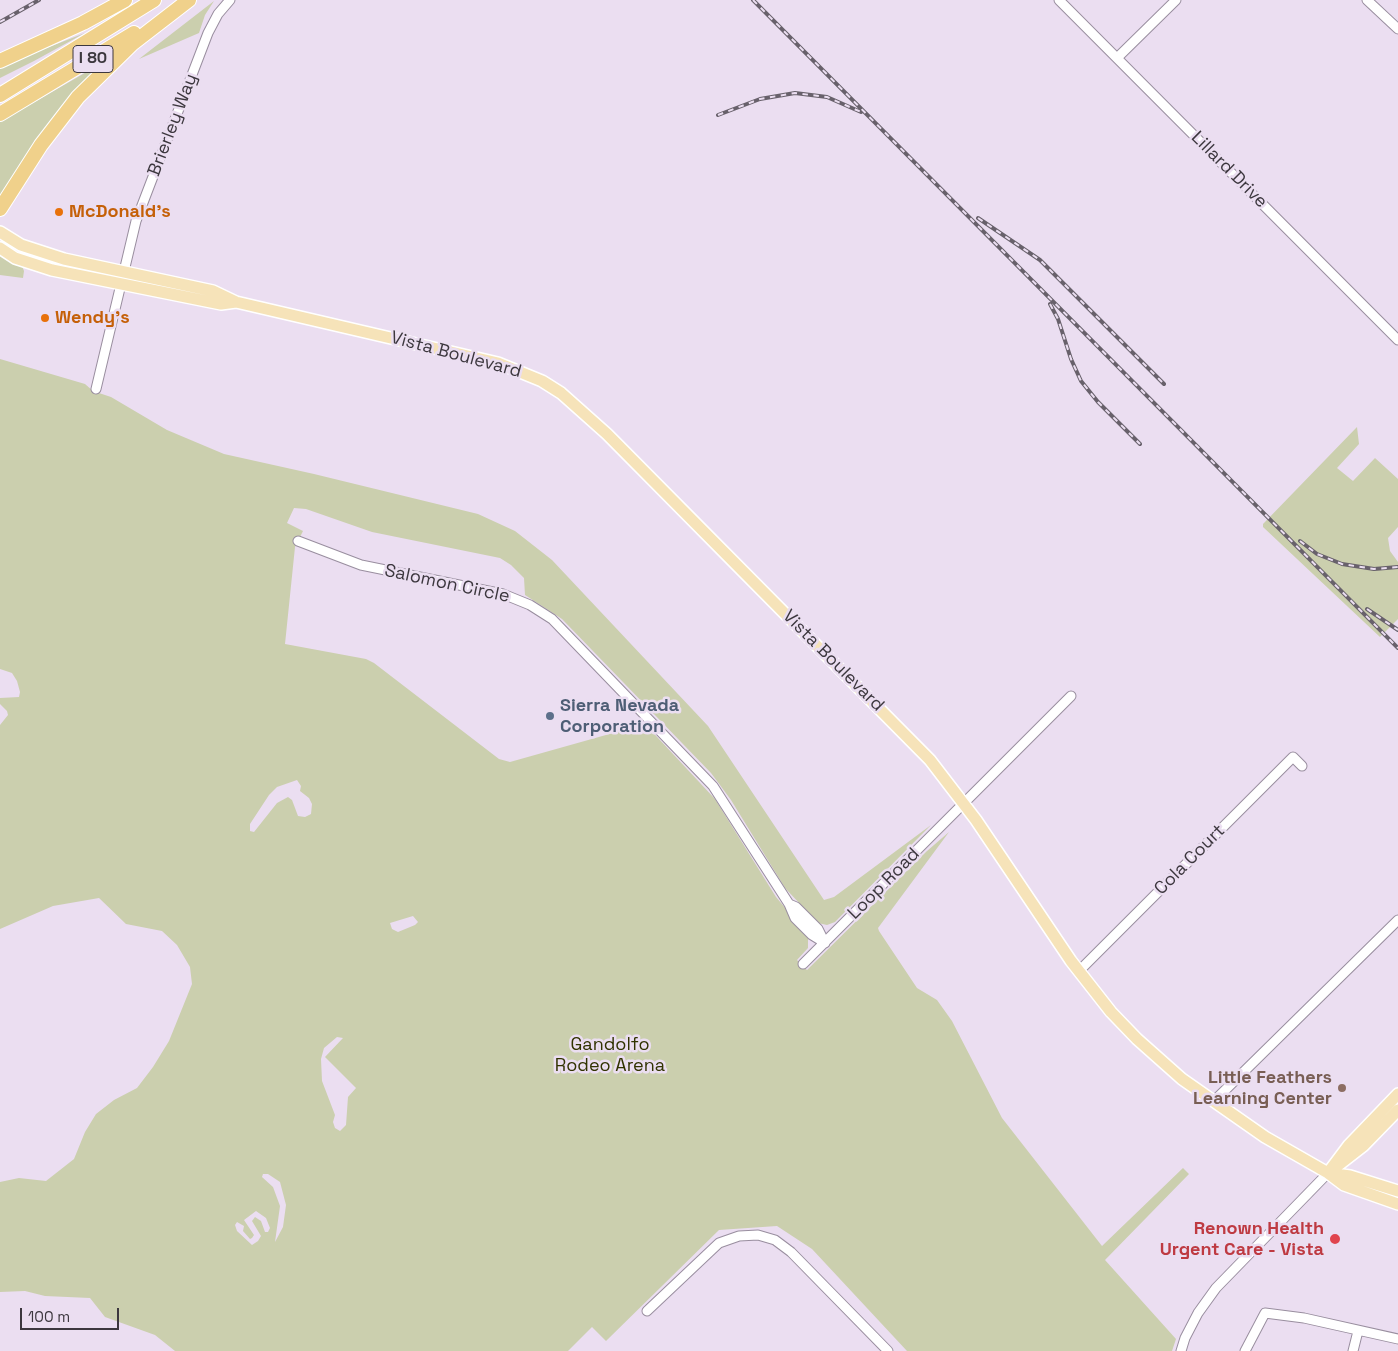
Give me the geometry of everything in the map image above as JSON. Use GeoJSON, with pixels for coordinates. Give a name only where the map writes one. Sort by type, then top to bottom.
{"type":"FeatureCollection","features":[{"type":"Feature","properties":{"kind":"highway"},"geometry":{"type":"LineString","coordinates":[[0,61],[125,0]]}},
{"type":"Feature","properties":{"kind":"highway","name":"I 80"},"geometry":{"type":"LineString","coordinates":[[0,95],[154,0]]}},
{"type":"Feature","properties":{"kind":"highway","name":"I 80"},"geometry":{"type":"LineString","coordinates":[[0,114],[99,55],[183,0]]}},
{"type":"Feature","properties":{"kind":"highway"},"geometry":{"type":"LineString","coordinates":[[0,209],[47,137],[78,97],[132,44],[190,0]]}},
{"type":"Feature","properties":{"kind":"main road","name":"Vista Boulevard"},"geometry":{"type":"LineString","coordinates":[[0,232],[21,245],[41,252],[213,291],[236,302],[498,363],[542,380],[561,393],[617,443],[930,760],[964,804],[1079,971],[1111,1012],[1137,1039],[1164,1064],[1213,1102],[1265,1137],[1328,1173],[1344,1185],[1398,1204]]}},
{"type":"Feature","properties":{"kind":"main road","name":"Vista Boulevard"},"geometry":{"type":"LineString","coordinates":[[0,248],[15,258],[35,266],[221,304],[236,302]]}},
{"type":"Feature","properties":{"kind":"main road"},"geometry":{"type":"LineString","coordinates":[[1328,1173],[1349,1145],[1398,1094]]}},
{"type":"Feature","properties":{"kind":"main road"},"geometry":{"type":"LineString","coordinates":[[1328,1173],[1363,1146],[1398,1110]]}},
{"type":"Feature","properties":{"kind":"main road","name":"Vista Boulevard"},"geometry":{"type":"LineString","coordinates":[[1328,1173],[1350,1176],[1398,1191]]}},
{"type":"Feature","properties":{"kind":"street","name":"Brierley Way"},"geometry":{"type":"LineString","coordinates":[[96,389],[136,220],[208,33],[218,14],[230,0]]}},
{"type":"Feature","properties":{"kind":"street","name":"Lillard Drive"},"geometry":{"type":"LineString","coordinates":[[1059,0],[1398,340]]}},
{"type":"Feature","properties":{"kind":"street"},"geometry":{"type":"LineString","coordinates":[[1117,58],[1176,0]]}},
{"type":"Feature","properties":{"kind":"street"},"geometry":{"type":"LineString","coordinates":[[1367,0],[1398,29]]}},
{"type":"Feature","properties":{"kind":"street","name":"Salomon Circle"},"geometry":{"type":"LineString","coordinates":[[298,541],[331,555],[368,567],[503,594],[530,605],[552,619],[713,786],[789,904],[795,918],[812,936],[825,943]]}},
{"type":"Feature","properties":{"kind":"street","name":"Loop Road"},"geometry":{"type":"LineString","coordinates":[[803,964],[1071,696]]}},
{"type":"Feature","properties":{"kind":"street","name":"Cola Court"},"geometry":{"type":"LineString","coordinates":[[1079,971],[1293,757],[1302,766]]}},
{"type":"Feature","properties":{"kind":"street"},"geometry":{"type":"LineString","coordinates":[[1213,1102],[1398,920]]}},
{"type":"Feature","properties":{"kind":"street"},"geometry":{"type":"LineString","coordinates":[[1181,1351],[1184,1338],[1198,1313],[1216,1288],[1328,1173]]}},
{"type":"Feature","properties":{"kind":"street"},"geometry":{"type":"LineString","coordinates":[[647,1311],[719,1243],[739,1236],[758,1235],[775,1240],[791,1252],[888,1351]]}},
{"type":"Feature","properties":{"kind":"street"},"geometry":{"type":"LineString","coordinates":[[1244,1351],[1265,1313],[1304,1318],[1398,1339]]}},
{"type":"Feature","properties":{"kind":"street"},"geometry":{"type":"LineString","coordinates":[[1353,1351],[1358,1331]]}},
{"type":"Feature","properties":{"kind":"green space"},"geometry":{"type":"Polygon","coordinates":[[[214,1],[205,15],[199,33],[139,59],[214,1]]]}},
{"type":"Feature","properties":{"kind":"green space"},"geometry":{"type":"Polygon","coordinates":[[[85,33],[34,61],[0,78],[0,66],[85,33]]]}},
{"type":"Feature","properties":{"kind":"green space"},"geometry":{"type":"Polygon","coordinates":[[[102,63],[59,110],[0,198],[0,122],[102,63]]]}},
{"type":"Feature","properties":{"kind":"green space"},"geometry":{"type":"Polygon","coordinates":[[[0,255],[22,266],[24,271],[23,278],[0,275],[0,255]]]}},
{"type":"Feature","properties":{"kind":"green space","name":"Gandolfo Rodeo Arena"},"geometry":{"type":"Polygon","coordinates":[[[0,359],[85,384],[93,391],[111,397],[167,430],[224,454],[478,514],[515,531],[552,560],[708,726],[824,900],[834,897],[931,825],[835,922],[827,925],[818,923],[785,888],[731,800],[711,773],[562,619],[525,595],[524,578],[511,565],[500,558],[372,532],[306,509],[294,508],[287,523],[303,531],[295,547],[285,644],[366,659],[374,663],[499,759],[510,762],[645,724],[715,799],[776,897],[808,935],[808,948],[797,960],[807,970],[927,851],[949,832],[878,928],[879,931],[917,988],[937,1000],[952,1021],[1002,1118],[1102,1246],[1183,1168],[1189,1174],[1105,1260],[1176,1339],[1172,1351],[907,1351],[812,1249],[777,1226],[719,1230],[606,1341],[592,1327],[568,1351],[175,1351],[155,1335],[105,1317],[90,1298],[45,1296],[25,1291],[0,1292],[0,1182],[19,1178],[46,1181],[74,1159],[85,1132],[96,1114],[114,1100],[137,1088],[153,1067],[169,1041],[192,984],[190,967],[177,945],[162,931],[126,924],[99,898],[53,906],[0,929],[0,725],[8,715],[7,711],[0,704],[0,698],[19,697],[20,692],[17,681],[12,673],[0,669],[0,359]],[[297,780],[277,787],[269,795],[250,824],[250,831],[254,832],[277,803],[288,797],[292,800],[298,816],[305,817],[311,814],[312,804],[309,798],[300,791],[301,786],[297,780]],[[413,916],[390,923],[392,929],[398,932],[418,922],[413,916]],[[337,1037],[324,1048],[321,1059],[322,1081],[335,1115],[333,1122],[335,1128],[340,1131],[346,1125],[348,1097],[356,1088],[325,1057],[343,1038],[337,1037]],[[263,1174],[262,1177],[273,1187],[280,1206],[275,1242],[283,1227],[286,1205],[280,1182],[268,1174],[263,1174]],[[256,1211],[244,1220],[254,1235],[250,1239],[243,1231],[244,1226],[237,1222],[235,1225],[237,1231],[252,1245],[258,1241],[261,1236],[252,1221],[255,1217],[261,1221],[265,1232],[268,1232],[270,1228],[266,1218],[256,1211]]]}},
{"type":"Feature","properties":{"kind":"green space"},"geometry":{"type":"Polygon","coordinates":[[[1357,427],[1359,444],[1337,468],[1353,481],[1375,458],[1398,479],[1398,527],[1388,538],[1390,551],[1398,562],[1398,619],[1380,637],[1263,527],[1263,524],[1357,427]]]}},
{"type":"Feature","properties":{"kind":"railway"},"geometry":{"type":"LineString","coordinates":[[0,22],[39,0]]}},
{"type":"Feature","properties":{"kind":"railway"},"geometry":{"type":"LineString","coordinates":[[753,0],[1398,648]]}},
{"type":"Feature","properties":{"kind":"railway"},"geometry":{"type":"LineString","coordinates":[[718,115],[760,99],[795,93],[827,97],[861,112]]}},
{"type":"Feature","properties":{"kind":"railway"},"geometry":{"type":"LineString","coordinates":[[978,218],[1040,260],[1164,384]]}},
{"type":"Feature","properties":{"kind":"railway"},"geometry":{"type":"LineString","coordinates":[[1050,304],[1058,319],[1071,359],[1081,381],[1098,402],[1140,444]]}},
{"type":"Feature","properties":{"kind":"railway"},"geometry":{"type":"LineString","coordinates":[[1300,541],[1317,554],[1342,564],[1374,569],[1398,567]]}},
{"type":"Feature","properties":{"kind":"railway"},"geometry":{"type":"LineString","coordinates":[[1367,609],[1398,630]]}},
{"type":"Feature","properties":{"kind":"place","name":"McDonald's"},"geometry":{"type":"Point","coordinates":[59,212]}},
{"type":"Feature","properties":{"kind":"place","name":"Wendy's"},"geometry":{"type":"Point","coordinates":[45,318]}},
{"type":"Feature","properties":{"kind":"place","name":"Sierra Nevada Corporation"},"geometry":{"type":"Point","coordinates":[550,716]}},
{"type":"Feature","properties":{"kind":"place","name":"Little Feathers Learning Center"},"geometry":{"type":"Point","coordinates":[1342,1088]}},
{"type":"Feature","properties":{"kind":"place","name":"Renown Health Urgent Care - Vista"},"geometry":{"type":"Point","coordinates":[1335,1239]}}]}
